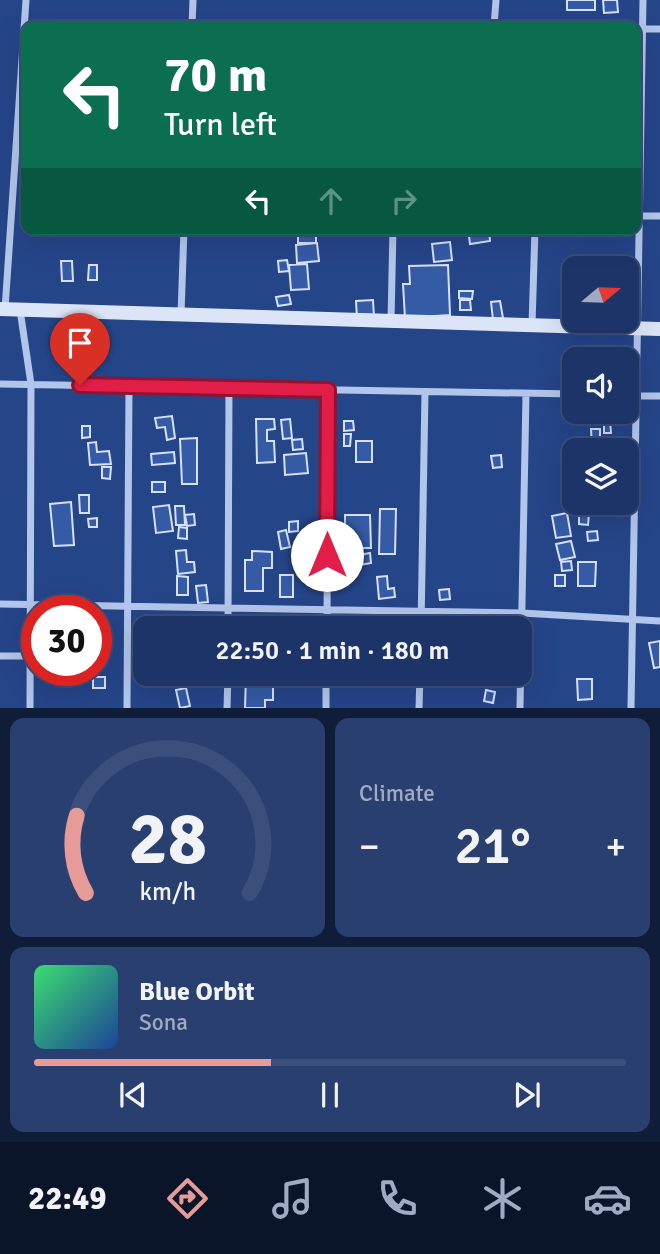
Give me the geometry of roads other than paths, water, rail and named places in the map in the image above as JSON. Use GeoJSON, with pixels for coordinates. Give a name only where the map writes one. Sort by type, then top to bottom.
{"type":"FeatureCollection","features":[{"type":"Feature","properties":{"kind":"street"},"geometry":{"type":"LineString","coordinates":[[25,21],[26,0]]}},
{"type":"Feature","properties":{"kind":"street"},"geometry":{"type":"LineString","coordinates":[[192,21],[193,0]]}},
{"type":"Feature","properties":{"kind":"street"},"geometry":{"type":"LineString","coordinates":[[494,21],[496,0]]}},
{"type":"Feature","properties":{"kind":"street"},"geometry":{"type":"LineString","coordinates":[[641,36],[643,0]]}},
{"type":"Feature","properties":{"kind":"street"},"geometry":{"type":"LineString","coordinates":[[642,29],[660,29]]}},
{"type":"Feature","properties":{"kind":"street"},"geometry":{"type":"LineString","coordinates":[[21,91],[9,310],[31,384],[30,595]]}},
{"type":"Feature","properties":{"kind":"street"},"geometry":{"type":"LineString","coordinates":[[641,216],[660,216]]}},
{"type":"Feature","properties":{"kind":"street"},"geometry":{"type":"LineString","coordinates":[[181,314],[184,235]]}},
{"type":"Feature","properties":{"kind":"street"},"geometry":{"type":"LineString","coordinates":[[391,320],[393,235]]}},
{"type":"Feature","properties":{"kind":"street"},"geometry":{"type":"LineString","coordinates":[[532,325],[535,235]]}},
{"type":"Feature","properties":{"kind":"street"},"geometry":{"type":"LineString","coordinates":[[640,235],[639,328],[660,329]]}},
{"type":"Feature","properties":{"kind":"street"},"geometry":{"type":"LineString","coordinates":[[9,310],[562,326]]}},
{"type":"Feature","properties":{"kind":"street"},"geometry":{"type":"LineString","coordinates":[[0,384],[562,394]]}},
{"type":"Feature","properties":{"kind":"street"},"geometry":{"type":"LineString","coordinates":[[127,708],[129,386]]}},
{"type":"Feature","properties":{"kind":"street"},"geometry":{"type":"LineString","coordinates":[[228,616],[229,388]]}},
{"type":"Feature","properties":{"kind":"street"},"geometry":{"type":"LineString","coordinates":[[327,616],[328,390]]}},
{"type":"Feature","properties":{"kind":"street"},"geometry":{"type":"LineString","coordinates":[[421,616],[425,392]]}},
{"type":"Feature","properties":{"kind":"street"},"geometry":{"type":"LineString","coordinates":[[520,708],[526,394]]}},
{"type":"Feature","properties":{"kind":"street"},"geometry":{"type":"LineString","coordinates":[[639,396],[660,396]]}},
{"type":"Feature","properties":{"kind":"street"},"geometry":{"type":"LineString","coordinates":[[631,708],[637,424]]}},
{"type":"Feature","properties":{"kind":"street"},"geometry":{"type":"LineString","coordinates":[[0,604],[21,604]]}},
{"type":"Feature","properties":{"kind":"street"},"geometry":{"type":"LineString","coordinates":[[112,606],[522,613],[660,621]]}},
{"type":"Feature","properties":{"kind":"street"},"geometry":{"type":"LineString","coordinates":[[0,656],[21,656]]}},
{"type":"Feature","properties":{"kind":"street"},"geometry":{"type":"LineString","coordinates":[[30,686],[30,708]]}},
{"type":"Feature","properties":{"kind":"street"},"geometry":{"type":"LineString","coordinates":[[227,708],[228,686]]}},
{"type":"Feature","properties":{"kind":"street"},"geometry":{"type":"LineString","coordinates":[[326,686],[326,708]]}},
{"type":"Feature","properties":{"kind":"street"},"geometry":{"type":"LineString","coordinates":[[419,708],[420,686]]}}]}
